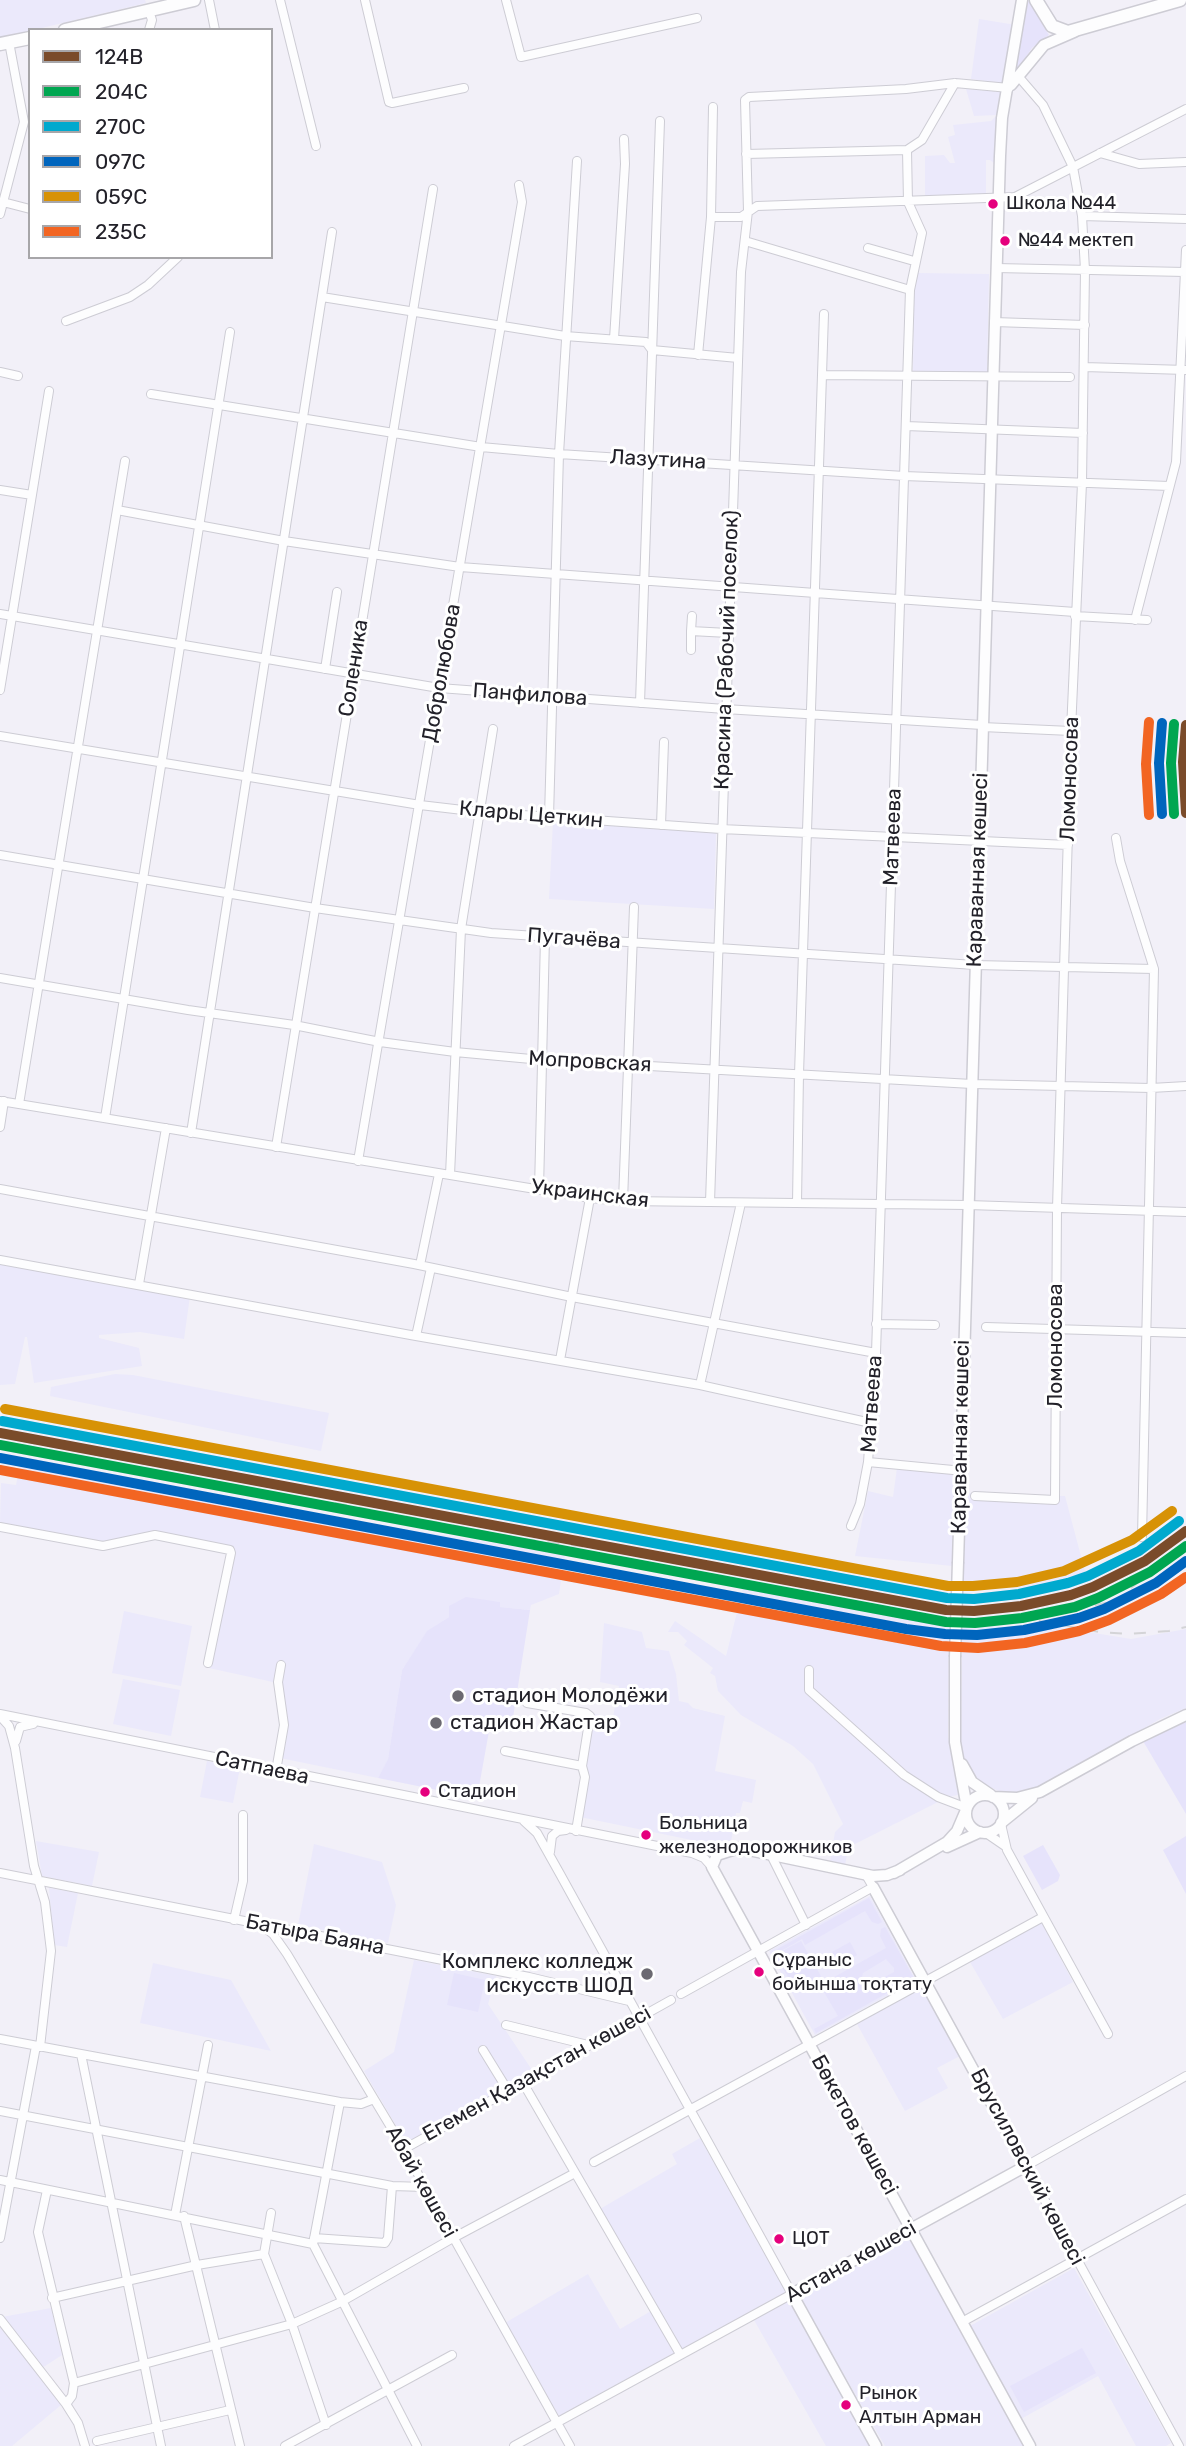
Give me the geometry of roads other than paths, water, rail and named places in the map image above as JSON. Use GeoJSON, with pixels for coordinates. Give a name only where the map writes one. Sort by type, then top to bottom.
{"type":"FeatureCollection","features":[{"type":"Feature","properties":{"kind":"highway"},"geometry":{"type":"LineString","coordinates":[[73,28],[194,0]]}},
{"type":"Feature","properties":{"kind":"highway"},"geometry":{"type":"LineString","coordinates":[[1035,0],[1052,26],[1061,31],[1074,32],[1180,0]]}},
{"type":"Feature","properties":{"kind":"highway"},"geometry":{"type":"LineString","coordinates":[[5,43],[28,38]]}},
{"type":"Feature","properties":{"kind":"main road","name":"Караванная көшесі"},"geometry":{"type":"LineString","coordinates":[[967,1809],[955,1742],[955,1657],[985,604],[1002,118],[1022,0]]}},
{"type":"Feature","properties":{"kind":"main road"},"geometry":{"type":"LineString","coordinates":[[1009,88],[1045,44],[1074,32]]}},
{"type":"Feature","properties":{"kind":"main road"},"geometry":{"type":"LineString","coordinates":[[873,1888],[952,1844],[995,1830],[1040,1793],[1132,1741],[1186,1715]]}},
{"type":"Feature","properties":{"kind":"main road","name":"Караванная көшесі"},"geometry":{"type":"LineString","coordinates":[[955,1742],[968,1777],[977,1787],[993,1796]]}},
{"type":"Feature","properties":{"kind":"main road"},"geometry":{"type":"LineString","coordinates":[[873,1888],[876,1883],[947,1842],[957,1830],[972,1800],[978,1796],[1017,1798],[1040,1793]]}},
{"type":"Feature","properties":{"kind":"main road"},"geometry":{"type":"LineString","coordinates":[[993,1796],[1004,1810],[1001,1824]]}},
{"type":"Feature","properties":{"kind":"main road"},"geometry":{"type":"LineString","coordinates":[[967,1809],[970,1825],[983,1832]]}},
{"type":"Feature","properties":{"kind":"main road"},"geometry":{"type":"LineString","coordinates":[[712,1867],[717,1855],[733,1848],[771,1853],[867,1876],[882,1876],[900,1870]]}},
{"type":"Feature","properties":{"kind":"main road","name":"Бөкетов көшесі"},"geometry":{"type":"LineString","coordinates":[[712,1867],[1030,2446]]}},
{"type":"Feature","properties":{"kind":"main road","name":"Брусиловский көшесі"},"geometry":{"type":"LineString","coordinates":[[873,1888],[1026,2166]]}},
{"type":"Feature","properties":{"kind":"main road","name":"Астана көшесі"},"geometry":{"type":"LineString","coordinates":[[792,2294],[1026,2166]]}},
{"type":"Feature","properties":{"kind":"main road"},"geometry":{"type":"LineString","coordinates":[[792,2294],[876,2446]]}},
{"type":"Feature","properties":{"kind":"street"},"geometry":{"type":"LineString","coordinates":[[209,0],[215,28]]}},
{"type":"Feature","properties":{"kind":"street"},"geometry":{"type":"LineString","coordinates":[[280,0],[316,146]]}},
{"type":"Feature","properties":{"kind":"street"},"geometry":{"type":"LineString","coordinates":[[365,0],[389,102],[464,88]]}},
{"type":"Feature","properties":{"kind":"street"},"geometry":{"type":"LineString","coordinates":[[506,0],[521,57],[697,18]]}},
{"type":"Feature","properties":{"kind":"street"},"geometry":{"type":"LineString","coordinates":[[149,10],[152,20],[150,28]]}},
{"type":"Feature","properties":{"kind":"street"},"geometry":{"type":"LineString","coordinates":[[0,214],[27,122],[5,43]]}},
{"type":"Feature","properties":{"kind":"street","name":"Ломоносова"},"geometry":{"type":"LineString","coordinates":[[975,1496],[1055,1500],[1057,1208],[1075,614],[1082,483],[1085,270],[1082,216],[1073,167],[1043,105],[1018,76]]}},
{"type":"Feature","properties":{"kind":"street"},"geometry":{"type":"LineString","coordinates":[[746,153],[907,150],[922,140],[955,83],[1009,88]]}},
{"type":"Feature","properties":{"kind":"street","name":"Красина (Рабочий поселок)"},"geometry":{"type":"LineString","coordinates":[[710,1202],[741,272],[748,211],[746,98],[906,89],[955,83]]}},
{"type":"Feature","properties":{"kind":"street"},"geometry":{"type":"LineString","coordinates":[[698,355],[711,217],[713,107]]}},
{"type":"Feature","properties":{"kind":"street"},"geometry":{"type":"LineString","coordinates":[[711,217],[741,217],[757,206],[999,199],[1019,196],[1186,109]]}},
{"type":"Feature","properties":{"kind":"street"},"geometry":{"type":"LineString","coordinates":[[640,703],[660,121]]}},
{"type":"Feature","properties":{"kind":"street"},"geometry":{"type":"LineString","coordinates":[[614,339],[625,163],[624,139]]}},
{"type":"Feature","properties":{"kind":"street","name":"Матвеева"},"geometry":{"type":"LineString","coordinates":[[850,1526],[860,1504],[868,1462],[876,1353],[910,290],[922,233],[908,202],[907,150]]}},
{"type":"Feature","properties":{"kind":"street"},"geometry":{"type":"LineString","coordinates":[[1099,153],[1139,164],[1186,162]]}},
{"type":"Feature","properties":{"kind":"street"},"geometry":{"type":"LineString","coordinates":[[549,817],[559,454],[577,161]]}},
{"type":"Feature","properties":{"kind":"street","name":"Добролюбова"},"geometry":{"type":"LineString","coordinates":[[358,1161],[522,202],[520,184]]}},
{"type":"Feature","properties":{"kind":"street","name":"Соленика"},"geometry":{"type":"LineString","coordinates":[[276,1147],[433,189]]}},
{"type":"Feature","properties":{"kind":"street"},"geometry":{"type":"LineString","coordinates":[[3,202],[28,208]]}},
{"type":"Feature","properties":{"kind":"street"},"geometry":{"type":"LineString","coordinates":[[1082,216],[1186,219]]}},
{"type":"Feature","properties":{"kind":"street"},"geometry":{"type":"LineString","coordinates":[[191,1133],[332,232]]}},
{"type":"Feature","properties":{"kind":"street"},"geometry":{"type":"LineString","coordinates":[[744,240],[910,290]]}},
{"type":"Feature","properties":{"kind":"street"},"geometry":{"type":"LineString","coordinates":[[868,248],[914,261]]}},
{"type":"Feature","properties":{"kind":"street"},"geometry":{"type":"LineString","coordinates":[[1135,620],[1176,462],[1183,370],[1186,250]]}},
{"type":"Feature","properties":{"kind":"street"},"geometry":{"type":"LineString","coordinates":[[66,321],[130,297],[148,285],[176,259]]}},
{"type":"Feature","properties":{"kind":"street"},"geometry":{"type":"LineString","coordinates":[[996,268],[1185,272]]}},
{"type":"Feature","properties":{"kind":"street"},"geometry":{"type":"LineString","coordinates":[[322,297],[565,336],[646,342],[652,350],[738,358]]}},
{"type":"Feature","properties":{"kind":"street"},"geometry":{"type":"LineString","coordinates":[[797,1203],[824,314]]}},
{"type":"Feature","properties":{"kind":"street"},"geometry":{"type":"LineString","coordinates":[[995,322],[1085,325]]}},
{"type":"Feature","properties":{"kind":"street"},"geometry":{"type":"LineString","coordinates":[[105,1118],[230,332]]}},
{"type":"Feature","properties":{"kind":"street"},"geometry":{"type":"LineString","coordinates":[[1084,367],[1183,370]]}},
{"type":"Feature","properties":{"kind":"street"},"geometry":{"type":"LineString","coordinates":[[0,372],[18,376]]}},
{"type":"Feature","properties":{"kind":"street"},"geometry":{"type":"LineString","coordinates":[[822,376],[1070,377]]}},
{"type":"Feature","properties":{"kind":"street"},"geometry":{"type":"LineString","coordinates":[[0,690],[49,391]]}},
{"type":"Feature","properties":{"kind":"street","name":"Лазутина"},"geometry":{"type":"LineString","coordinates":[[150,394],[481,447],[904,475],[1169,486]]}},
{"type":"Feature","properties":{"kind":"street"},"geometry":{"type":"LineString","coordinates":[[906,426],[1083,432]]}},
{"type":"Feature","properties":{"kind":"street"},"geometry":{"type":"LineString","coordinates":[[19,1104],[125,461]]}},
{"type":"Feature","properties":{"kind":"street"},"geometry":{"type":"LineString","coordinates":[[0,490],[32,495]]}},
{"type":"Feature","properties":{"kind":"street"},"geometry":{"type":"LineString","coordinates":[[117,510],[284,541],[460,567],[985,604],[1147,621]]}},
{"type":"Feature","properties":{"kind":"street"},"geometry":{"type":"LineString","coordinates":[[325,668],[337,592]]}},
{"type":"Feature","properties":{"kind":"street","name":"Панфилова"},"geometry":{"type":"LineString","coordinates":[[0,614],[439,688],[1071,731]]}},
{"type":"Feature","properties":{"kind":"street"},"geometry":{"type":"LineString","coordinates":[[691,650],[692,617]]}},
{"type":"Feature","properties":{"kind":"street"},"geometry":{"type":"LineString","coordinates":[[691,631],[728,633]]}},
{"type":"Feature","properties":{"kind":"street"},"geometry":{"type":"LineString","coordinates":[[450,1175],[461,929],[493,729]]}},
{"type":"Feature","properties":{"kind":"street","name":"Клары Цеткин"},"geometry":{"type":"LineString","coordinates":[[0,736],[420,805],[480,812],[807,834],[1068,845]]}},
{"type":"Feature","properties":{"kind":"street"},"geometry":{"type":"LineString","coordinates":[[661,825],[664,742]]}},
{"type":"Feature","properties":{"kind":"street"},"geometry":{"type":"LineString","coordinates":[[1116,838],[1120,862],[1154,969],[1142,1537]]}},
{"type":"Feature","properties":{"kind":"street","name":"Пугачёва"},"geometry":{"type":"LineString","coordinates":[[0,855],[315,908],[461,929],[545,937],[975,965],[1154,969]]}},
{"type":"Feature","properties":{"kind":"street"},"geometry":{"type":"LineString","coordinates":[[623,1201],[634,907]]}},
{"type":"Feature","properties":{"kind":"street"},"geometry":{"type":"LineString","coordinates":[[539,1189],[545,937]]}},
{"type":"Feature","properties":{"kind":"street","name":"Мопровская"},"geometry":{"type":"LineString","coordinates":[[0,978],[295,1025],[380,1042],[542,1060],[972,1084],[1151,1088],[1186,1086]]}},
{"type":"Feature","properties":{"kind":"street"},"geometry":{"type":"LineString","coordinates":[[0,1127],[2,1101]]}},
{"type":"Feature","properties":{"kind":"street","name":"Украинская"},"geometry":{"type":"LineString","coordinates":[[2,1101],[590,1198],[623,1201],[968,1205],[1186,1212]]}},
{"type":"Feature","properties":{"kind":"street"},"geometry":{"type":"LineString","coordinates":[[139,1284],[166,1128]]}},
{"type":"Feature","properties":{"kind":"street"},"geometry":{"type":"LineString","coordinates":[[420,1265],[439,1174]]}},
{"type":"Feature","properties":{"kind":"street"},"geometry":{"type":"LineString","coordinates":[[0,1189],[420,1265],[572,1297],[876,1353]]}},
{"type":"Feature","properties":{"kind":"street"},"geometry":{"type":"LineString","coordinates":[[560,1360],[590,1198]]}},
{"type":"Feature","properties":{"kind":"street"},"geometry":{"type":"LineString","coordinates":[[701,1385],[741,1203]]}},
{"type":"Feature","properties":{"kind":"street"},"geometry":{"type":"LineString","coordinates":[[0,1260],[701,1385],[871,1423]]}},
{"type":"Feature","properties":{"kind":"street"},"geometry":{"type":"LineString","coordinates":[[416,1336],[431,1268]]}},
{"type":"Feature","properties":{"kind":"street"},"geometry":{"type":"LineString","coordinates":[[876,1324],[935,1325]]}},
{"type":"Feature","properties":{"kind":"street"},"geometry":{"type":"LineString","coordinates":[[986,1326],[1186,1333]]}},
{"type":"Feature","properties":{"kind":"street"},"geometry":{"type":"LineString","coordinates":[[868,1462],[953,1470]]}},
{"type":"Feature","properties":{"kind":"street"},"geometry":{"type":"LineString","coordinates":[[0,1527],[103,1546],[155,1535],[230,1550],[232,1553],[208,1663]]}},
{"type":"Feature","properties":{"kind":"street"},"geometry":{"type":"LineString","coordinates":[[276,1771],[284,1725],[278,1682],[281,1665]]}},
{"type":"Feature","properties":{"kind":"street"},"geometry":{"type":"LineString","coordinates":[[809,1670],[808,1690],[904,1775],[938,1797],[967,1809]]}},
{"type":"Feature","properties":{"kind":"street"},"geometry":{"type":"LineString","coordinates":[[527,1703],[586,1713],[590,1716],[582,1766],[585,1777],[574,1830],[558,1831],[552,1836],[549,1847],[552,1860]]}},
{"type":"Feature","properties":{"kind":"street"},"geometry":{"type":"LineString","coordinates":[[0,1715],[11,1732],[15,1748],[34,1866],[34,1876],[25,1878]]}},
{"type":"Feature","properties":{"kind":"street","name":"Сатпаева"},"geometry":{"type":"LineString","coordinates":[[0,1715],[688,1853]]}},
{"type":"Feature","properties":{"kind":"street"},"geometry":{"type":"LineString","coordinates":[[11,1732],[12,1721],[21,1719]]}},
{"type":"Feature","properties":{"kind":"street"},"geometry":{"type":"LineString","coordinates":[[15,1748],[16,1733],[20,1727],[27,1724],[46,1724]]}},
{"type":"Feature","properties":{"kind":"street"},"geometry":{"type":"LineString","coordinates":[[505,1751],[582,1766]]}},
{"type":"Feature","properties":{"kind":"street"},"geometry":{"type":"LineString","coordinates":[[234,1920],[243,1881],[243,1815]]}},
{"type":"Feature","properties":{"kind":"street"},"geometry":{"type":"LineString","coordinates":[[524,1821],[537,1833],[792,2294]]}},
{"type":"Feature","properties":{"kind":"street"},"geometry":{"type":"LineString","coordinates":[[1001,1824],[1005,1846],[1108,2034]]}},
{"type":"Feature","properties":{"kind":"street"},"geometry":{"type":"LineString","coordinates":[[983,1832],[1005,1846]]}},
{"type":"Feature","properties":{"kind":"street"},"geometry":{"type":"LineString","coordinates":[[688,1853],[733,1848]]}},
{"type":"Feature","properties":{"kind":"street"},"geometry":{"type":"LineString","coordinates":[[688,1853],[702,1857],[712,1867]]}},
{"type":"Feature","properties":{"kind":"street"},"geometry":{"type":"LineString","coordinates":[[771,1853],[806,1926]]}},
{"type":"Feature","properties":{"kind":"street"},"geometry":{"type":"LineString","coordinates":[[0,2238],[38,2046],[51,1951],[45,1902],[34,1866]]}},
{"type":"Feature","properties":{"kind":"street","name":"Батыра Баяна"},"geometry":{"type":"LineString","coordinates":[[0,1873],[608,1994],[629,2001]]}},
{"type":"Feature","properties":{"kind":"street"},"geometry":{"type":"LineString","coordinates":[[681,1994],[873,1888],[867,1876]]}},
{"type":"Feature","properties":{"kind":"street"},"geometry":{"type":"LineString","coordinates":[[862,1894],[867,1886],[867,1876]]}},
{"type":"Feature","properties":{"kind":"street"},"geometry":{"type":"LineString","coordinates":[[594,2162],[1043,1917]]}},
{"type":"Feature","properties":{"kind":"street","name":"Абай көшесі"},"geometry":{"type":"LineString","coordinates":[[261,1925],[273,1934],[287,1954],[404,2149],[570,2446]]}},
{"type":"Feature","properties":{"kind":"street"},"geometry":{"type":"LineString","coordinates":[[287,1954],[284,1944],[287,1937],[301,1933]]}},
{"type":"Feature","properties":{"kind":"street"},"geometry":{"type":"LineString","coordinates":[[608,1994],[618,1990],[618,1979]]}},
{"type":"Feature","properties":{"kind":"street","name":"Егемен Қазақстан көшесі"},"geometry":{"type":"LineString","coordinates":[[404,2149],[671,2000]]}},
{"type":"Feature","properties":{"kind":"street"},"geometry":{"type":"LineString","coordinates":[[506,2025],[588,2045]]}},
{"type":"Feature","properties":{"kind":"street"},"geometry":{"type":"LineString","coordinates":[[0,2039],[340,2102],[361,2104],[374,2099]]}},
{"type":"Feature","properties":{"kind":"street"},"geometry":{"type":"LineString","coordinates":[[208,2045],[187,2147],[179,2215],[197,2265],[240,2446]]}},
{"type":"Feature","properties":{"kind":"street"},"geometry":{"type":"LineString","coordinates":[[483,2050],[507,2090]]}},
{"type":"Feature","properties":{"kind":"street"},"geometry":{"type":"LineString","coordinates":[[81,2054],[161,2446]]}},
{"type":"Feature","properties":{"kind":"street","name":"Астана көшесі"},"geometry":{"type":"LineString","coordinates":[[1026,2166],[1186,2076]]}},
{"type":"Feature","properties":{"kind":"street"},"geometry":{"type":"LineString","coordinates":[[522,2081],[680,2354]]}},
{"type":"Feature","properties":{"kind":"street"},"geometry":{"type":"LineString","coordinates":[[340,2102],[314,2241],[341,2302],[417,2446]]}},
{"type":"Feature","properties":{"kind":"street"},"geometry":{"type":"LineString","coordinates":[[0,2111],[392,2186],[425,2187]]}},
{"type":"Feature","properties":{"kind":"street","name":"Брусиловский көшесі"},"geometry":{"type":"LineString","coordinates":[[1026,2166],[1180,2444]]}},
{"type":"Feature","properties":{"kind":"street"},"geometry":{"type":"LineString","coordinates":[[74,2383],[292,2324],[341,2302],[575,2173]]}},
{"type":"Feature","properties":{"kind":"street"},"geometry":{"type":"LineString","coordinates":[[0,2180],[267,2234],[314,2241],[385,2243],[392,2186]]}},
{"type":"Feature","properties":{"kind":"street"},"geometry":{"type":"LineString","coordinates":[[47,2190],[38,2232],[74,2383],[72,2396],[66,2404]]}},
{"type":"Feature","properties":{"kind":"street"},"geometry":{"type":"LineString","coordinates":[[962,2322],[1186,2199]]}},
{"type":"Feature","properties":{"kind":"street"},"geometry":{"type":"LineString","coordinates":[[271,2213],[264,2254],[292,2324],[326,2425]]}},
{"type":"Feature","properties":{"kind":"street"},"geometry":{"type":"LineString","coordinates":[[52,2298],[197,2265],[264,2254]]}},
{"type":"Feature","properties":{"kind":"street","name":"Астана көшесі"},"geometry":{"type":"LineString","coordinates":[[514,2446],[792,2294]]}},
{"type":"Feature","properties":{"kind":"street"},"geometry":{"type":"LineString","coordinates":[[0,2319],[66,2404],[78,2423],[85,2446]]}},
{"type":"Feature","properties":{"kind":"street"},"geometry":{"type":"LineString","coordinates":[[287,2446],[452,2355]]}},
{"type":"Feature","properties":{"kind":"street"},"geometry":{"type":"LineString","coordinates":[[97,2441],[230,2410]]}},
{"type":"Feature","properties":{"kind":"railway"},"geometry":{"type":"LineString","coordinates":[[0,1437],[346,1501]]}},
{"type":"Feature","properties":{"kind":"railway"},"geometry":{"type":"LineString","coordinates":[[335,1503],[523,1539],[596,1548]]}},
{"type":"Feature","properties":{"kind":"railway"},"geometry":{"type":"LineString","coordinates":[[1131,1588],[1186,1545]]}},
{"type":"Feature","properties":{"kind":"railway"},"geometry":{"type":"LineString","coordinates":[[810,1597],[886,1612],[949,1620],[997,1621],[1059,1613],[1119,1600],[1148,1588],[1186,1564]]}},
{"type":"Feature","properties":{"kind":"railway"},"geometry":{"type":"LineString","coordinates":[[1039,1621],[1128,1634],[1186,1627]]}},
{"type":"Feature","properties":{"kind":"place","name":"Школа №44"},"geometry":{"type":"Point","coordinates":[993,204]}},
{"type":"Feature","properties":{"kind":"place","name":"№44 мектеп"},"geometry":{"type":"Point","coordinates":[1005,241]}},
{"type":"Feature","properties":{"kind":"place","name":"стадион Молодёжи"},"geometry":{"type":"Point","coordinates":[458,1696]}},
{"type":"Feature","properties":{"kind":"place","name":"стадион Жастар"},"geometry":{"type":"Point","coordinates":[436,1723]}},
{"type":"Feature","properties":{"kind":"place","name":"Стадион"},"geometry":{"type":"Point","coordinates":[425,1792]}},
{"type":"Feature","properties":{"kind":"place","name":"Больница железнодорожников"},"geometry":{"type":"Point","coordinates":[646,1835]}},
{"type":"Feature","properties":{"kind":"place","name":"Сұраныс бойынша тоқтату"},"geometry":{"type":"Point","coordinates":[759,1972]}},
{"type":"Feature","properties":{"kind":"place","name":"Комплекс колледж искусств ШОД"},"geometry":{"type":"Point","coordinates":[647,1974]}},
{"type":"Feature","properties":{"kind":"place","name":"ЦОТ"},"geometry":{"type":"Point","coordinates":[779,2239]}},
{"type":"Feature","properties":{"kind":"place","name":"Рынок Алтын Арман"},"geometry":{"type":"Point","coordinates":[846,2405]}}]}
